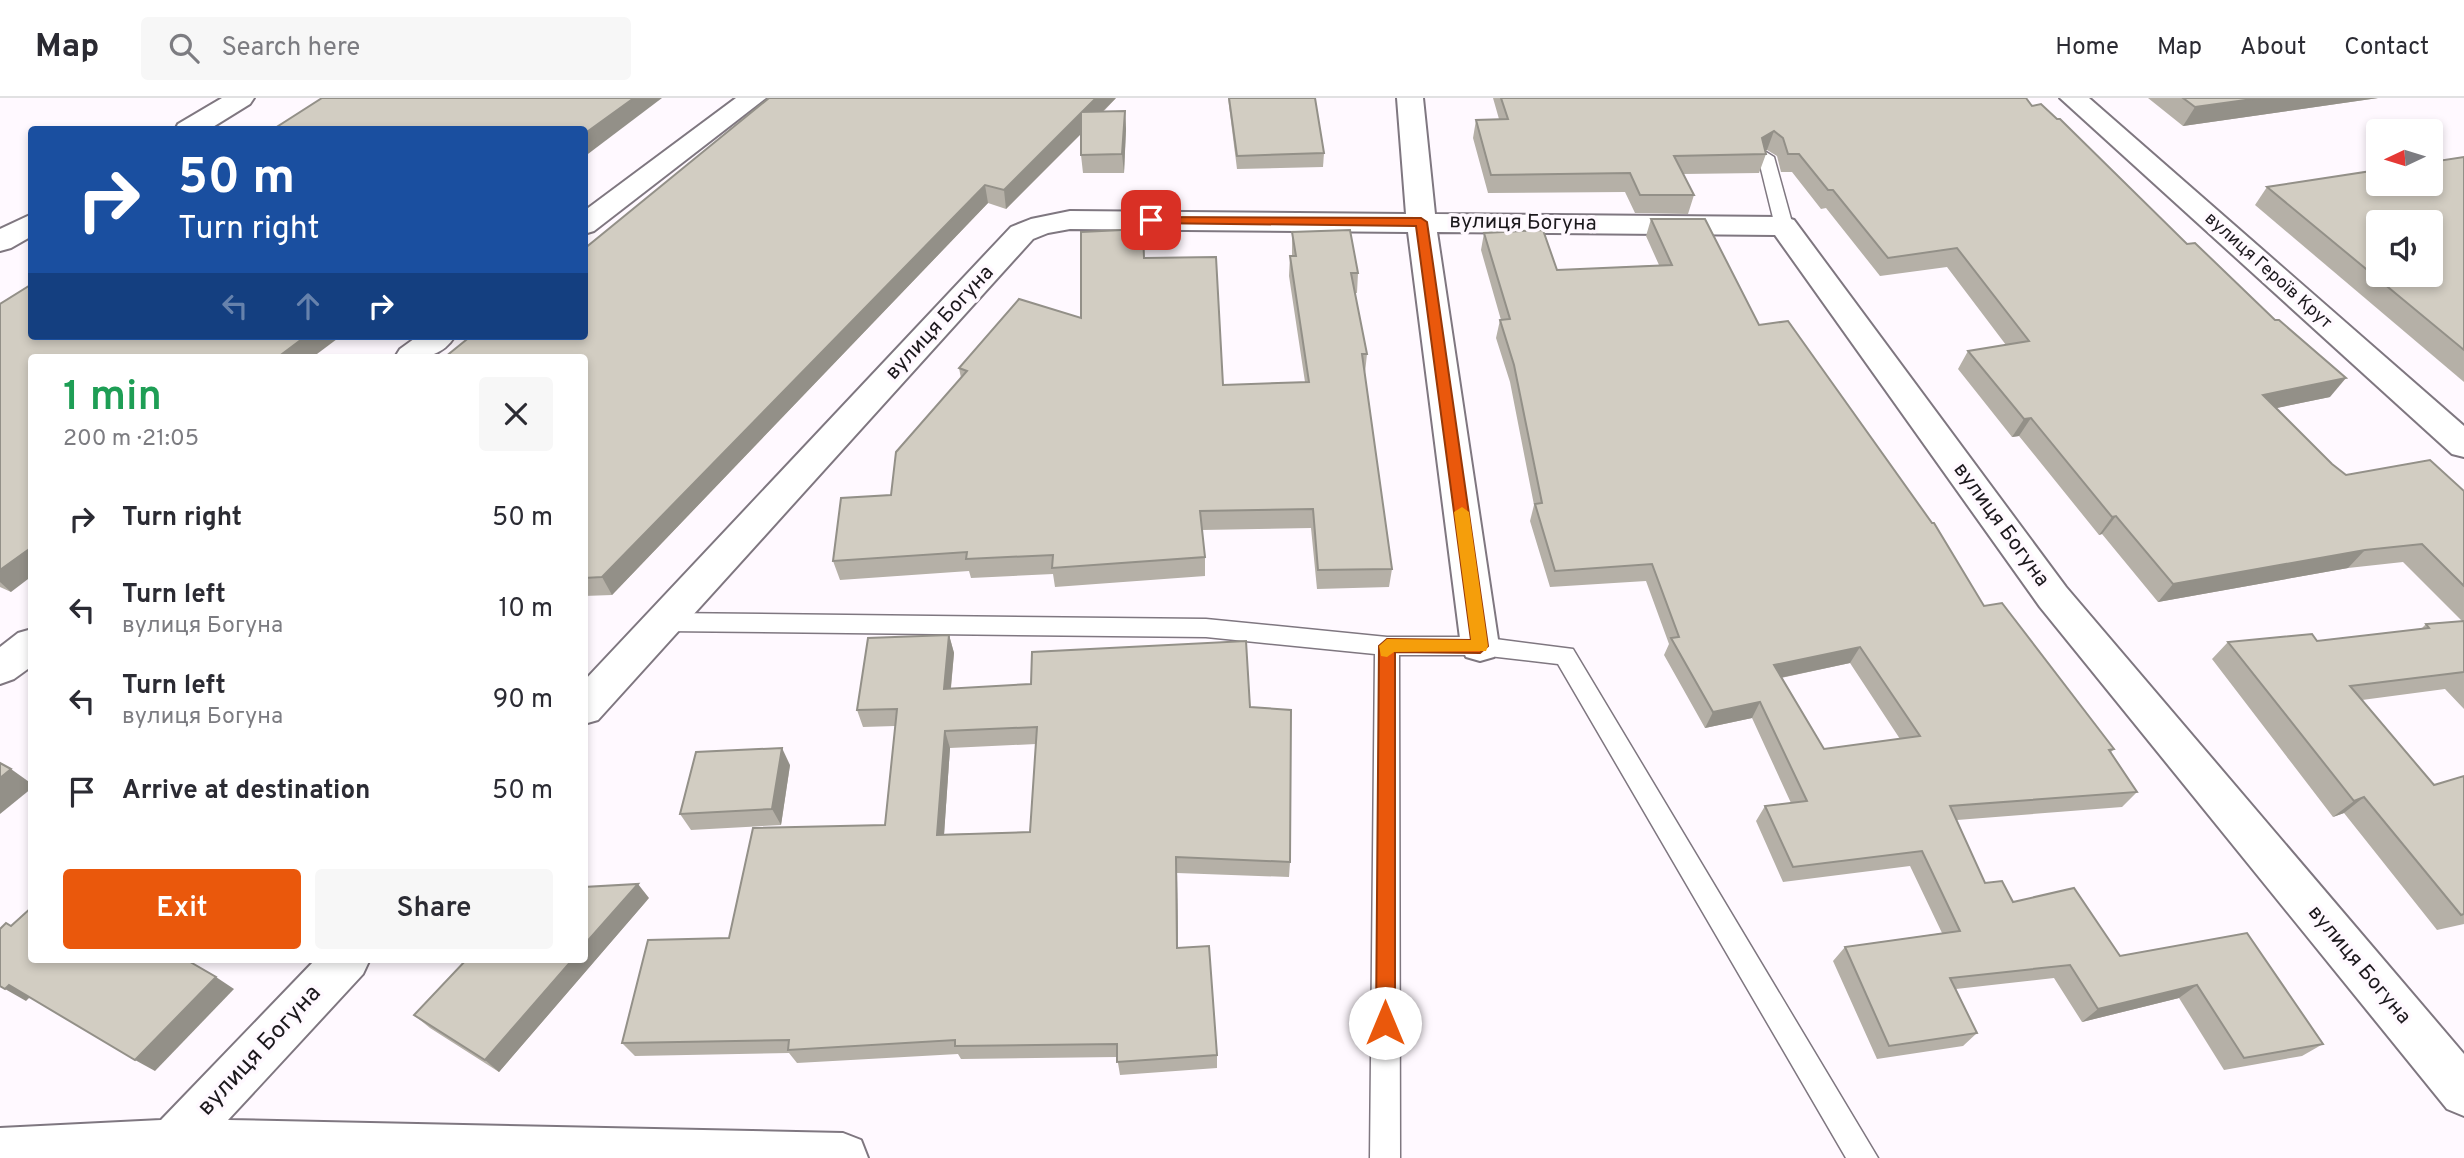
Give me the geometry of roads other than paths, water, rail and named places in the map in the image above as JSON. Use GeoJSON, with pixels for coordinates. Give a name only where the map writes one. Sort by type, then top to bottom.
{"type":"FeatureCollection","features":[{"type":"Feature","properties":{"kind":"street"},"geometry":{"type":"LineString","coordinates":[[195,126],[241,98]]}},
{"type":"Feature","properties":{"kind":"street"},"geometry":{"type":"LineString","coordinates":[[588,222],[753,98]]}},
{"type":"Feature","properties":{"kind":"street","name":"вулиця Богуна"},"geometry":{"type":"LineString","coordinates":[[1410,98],[1421,222],[1480,646]]}},
{"type":"Feature","properties":{"kind":"street","name":"вулиця Героїв Крут"},"geometry":{"type":"LineString","coordinates":[[2073,98],[2464,445]]}},
{"type":"Feature","properties":{"kind":"street","name":"вулиця Богуна"},"geometry":{"type":"LineString","coordinates":[[588,704],[1022,233],[1041,225],[1070,220],[1783,226],[2053,597],[2464,1092]]}},
{"type":"Feature","properties":{"kind":"street"},"geometry":{"type":"LineString","coordinates":[[0,242],[28,225]]}},
{"type":"Feature","properties":{"kind":"street"},"geometry":{"type":"LineString","coordinates":[[415,354],[434,340]]}},
{"type":"Feature","properties":{"kind":"street"},"geometry":{"type":"LineString","coordinates":[[0,668],[28,648]]}},
{"type":"Feature","properties":{"kind":"street","name":"вулиця Богуна"},"geometry":{"type":"LineString","coordinates":[[167,1151],[343,963]]}},
{"type":"Feature","properties":{"kind":"street"},"geometry":{"type":"LineString","coordinates":[[0,1153],[167,1151],[843,1158]]}},
{"type":"Feature","properties":{"kind":"lane"},"geometry":{"type":"LineString","coordinates":[[1766,157],[1783,226]]}},
{"type":"Feature","properties":{"kind":"lane"},"geometry":{"type":"LineString","coordinates":[[666,622],[1206,628],[1387,646],[1480,646],[1565,656],[1863,1158]]}},
{"type":"Feature","properties":{"kind":"lane"},"geometry":{"type":"LineString","coordinates":[[1385,1158],[1387,646]]}}]}
